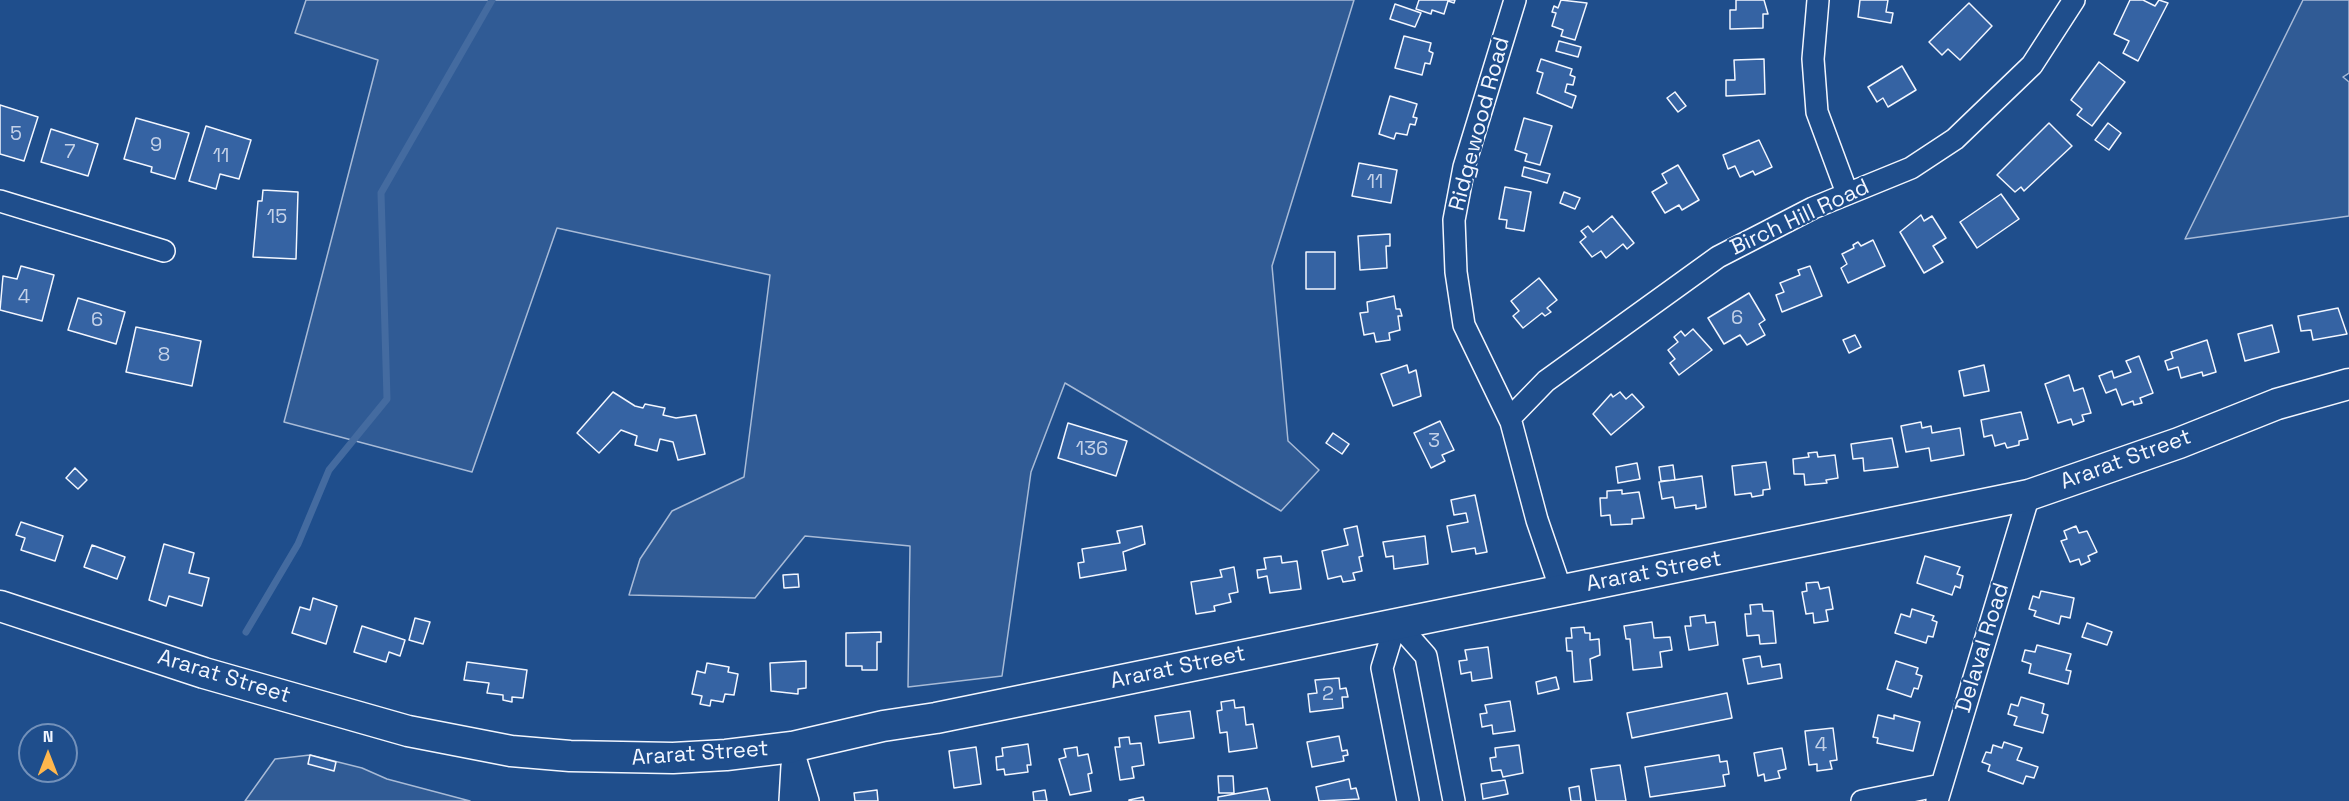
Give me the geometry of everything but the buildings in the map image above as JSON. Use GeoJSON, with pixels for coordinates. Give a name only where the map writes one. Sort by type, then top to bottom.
{"type":"FeatureCollection","features":[{"type":"Feature","properties":{"kind":"main road","name":"Ararat Street"},"geometry":{"type":"LineString","coordinates":[[0,606],[204,673],[357,717],[408,731],[511,751],[615,759],[673,758],[792,747],[883,726],[936,718],[1396,622],[2029,495],[2179,443],[2277,404],[2349,384]]}},
{"type":"Feature","properties":{"kind":"street","name":"Ridgewood Road"},"geometry":{"type":"LineString","coordinates":[[1515,0],[1464,167],[1455,220],[1456,272],[1464,325],[1512,422],[1538,520],[1561,590]]}},
{"type":"Feature","properties":{"kind":"street"},"geometry":{"type":"LineString","coordinates":[[1818,0],[1813,59],[1817,112],[1847,193]]}},
{"type":"Feature","properties":{"kind":"street","name":"Birch Hill Road"},"geometry":{"type":"LineString","coordinates":[[1512,422],[1510,418],[1546,381],[1674,286],[1718,257],[1847,193],[1911,168],[1955,139],[2032,65],[2074,0]]}},
{"type":"Feature","properties":{"kind":"street"},"geometry":{"type":"LineString","coordinates":[[0,201],[164,251]]}},
{"type":"Feature","properties":{"kind":"street","name":"Delaval Road"},"geometry":{"type":"LineString","coordinates":[[1939,793],[2029,495]]}},
{"type":"Feature","properties":{"kind":"street"},"geometry":{"type":"LineString","coordinates":[[1396,622],[1382,668],[1408,801]]}},
{"type":"Feature","properties":{"kind":"street"},"geometry":{"type":"LineString","coordinates":[[1396,622],[1426,656],[1454,801]]}},
{"type":"Feature","properties":{"kind":"street"},"geometry":{"type":"LineString","coordinates":[[790,801],[792,747]]}},
{"type":"Feature","properties":{"kind":"street"},"geometry":{"type":"LineString","coordinates":[[792,747],[808,801]]}},
{"type":"Feature","properties":{"kind":"street"},"geometry":{"type":"LineString","coordinates":[[1862,801],[1939,793]]}},
{"type":"Feature","properties":{"kind":"shaded area"},"geometry":{"type":"Polygon","coordinates":[[[306,0],[1354,0],[1272,266],[1288,441],[1319,470],[1281,511],[1065,383],[1031,472],[1002,676],[908,687],[910,546],[805,536],[755,598],[629,595],[640,559],[672,511],[744,477],[770,275],[557,228],[472,472],[284,422],[378,60],[295,33],[306,0]]]}},
{"type":"Feature","properties":{"kind":"shaded area"},"geometry":{"type":"Polygon","coordinates":[[[2303,0],[2349,0],[2349,73],[2343,77],[2349,82],[2349,216],[2185,239],[2303,0]]]}},
{"type":"Feature","properties":{"kind":"shaded area"},"geometry":{"type":"Polygon","coordinates":[[[310,755],[362,768],[387,779],[470,801],[245,801],[275,759],[310,755]]]}},
{"type":"Feature","properties":{"kind":"waterway"},"geometry":{"type":"LineString","coordinates":[[246,632],[298,544],[329,470],[387,399],[381,193],[492,0]]}}]}
